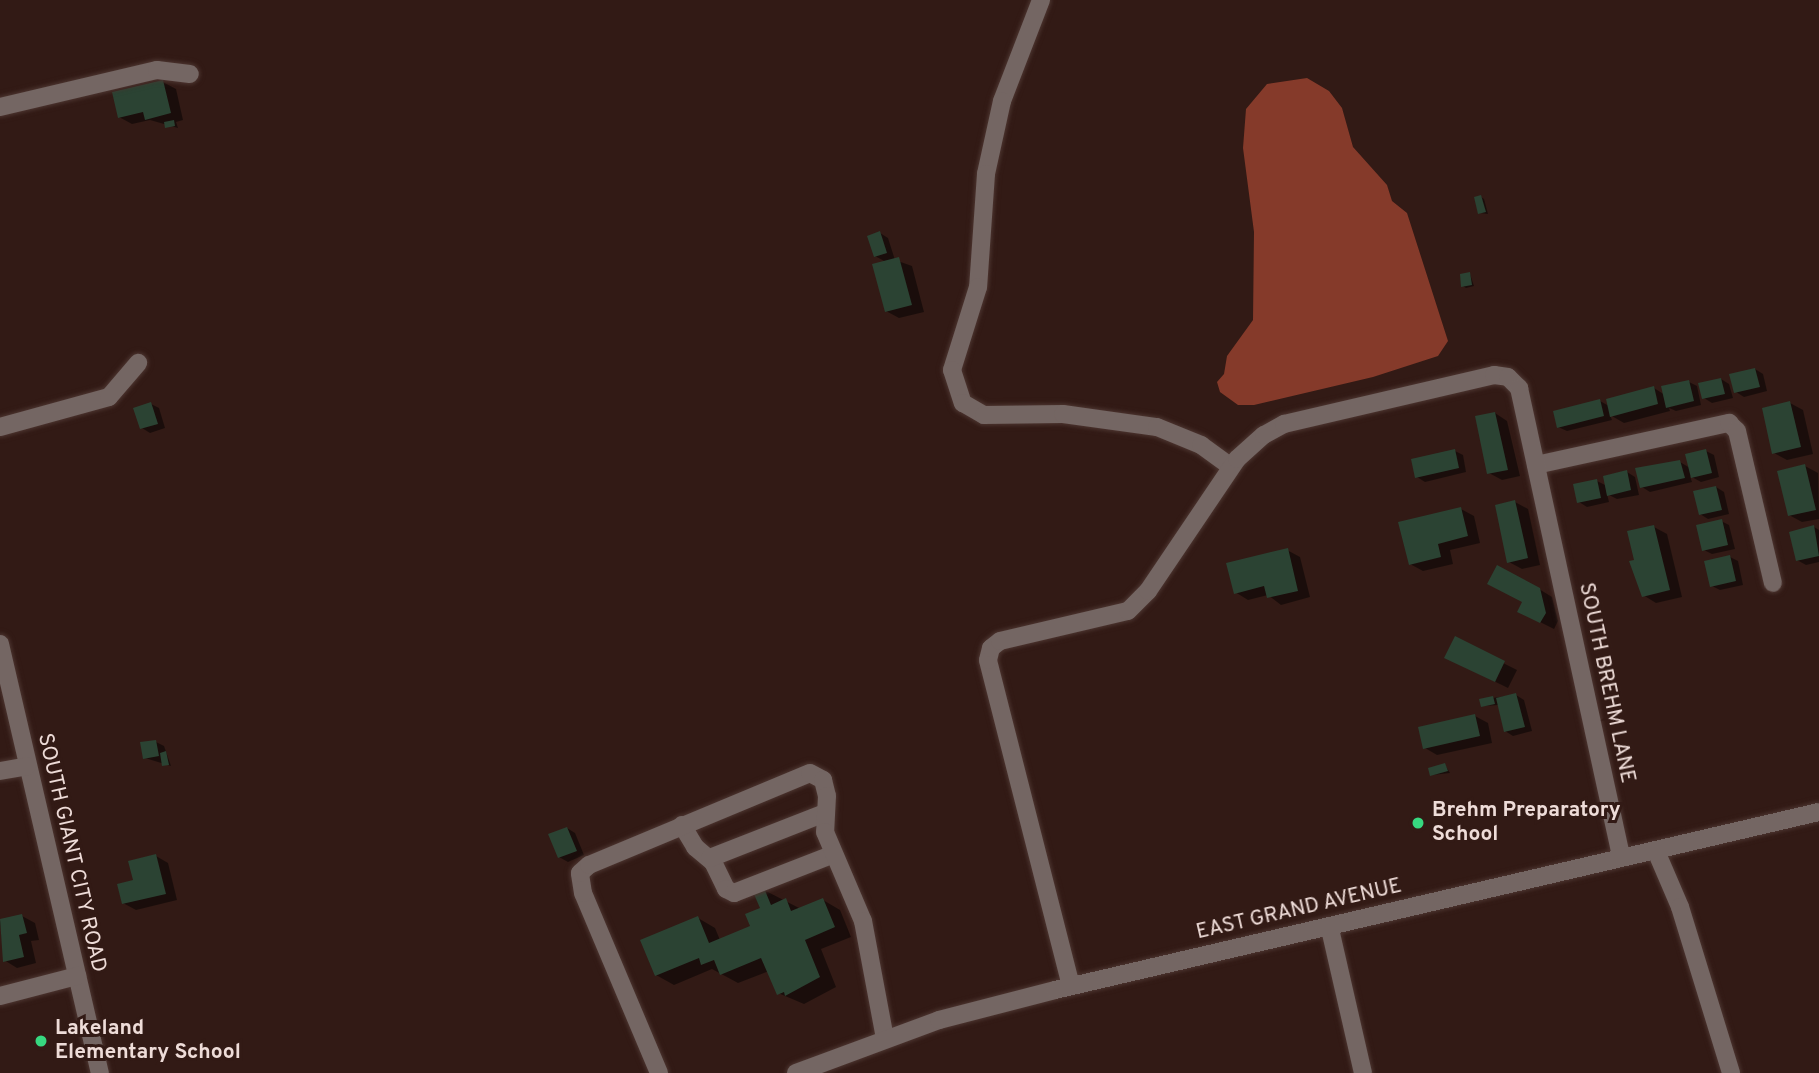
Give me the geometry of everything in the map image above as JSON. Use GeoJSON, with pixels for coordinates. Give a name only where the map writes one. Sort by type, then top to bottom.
{"type":"FeatureCollection","features":[{"type":"Feature","properties":{"kind":"street"},"geometry":{"type":"LineString","coordinates":[[1041,0],[1002,101],[986,174],[978,287],[958,339],[953,370],[963,404],[984,415],[1063,414],[1157,427],[1201,445],[1231,467],[1148,592],[1128,611],[1000,641],[991,648],[988,660],[1071,986]]}},
{"type":"Feature","properties":{"kind":"street"},"geometry":{"type":"LineString","coordinates":[[0,107],[157,70],[190,75]]}},
{"type":"Feature","properties":{"kind":"street"},"geometry":{"type":"LineString","coordinates":[[0,427],[109,397],[138,363]]}},
{"type":"Feature","properties":{"kind":"street","name":"SOUTH BREHM LANE"},"geometry":{"type":"LineString","coordinates":[[1231,467],[1264,435],[1284,425],[1494,375],[1508,377],[1519,388],[1621,857]]}},
{"type":"Feature","properties":{"kind":"street"},"geometry":{"type":"LineString","coordinates":[[1536,465],[1729,423],[1737,431],[1773,583]]}},
{"type":"Feature","properties":{"kind":"street","name":"SOUTH GIANT CITY ROAD"},"geometry":{"type":"LineString","coordinates":[[0,644],[100,1073]]}},
{"type":"Feature","properties":{"kind":"street"},"geometry":{"type":"LineString","coordinates":[[0,771],[27,765]]}},
{"type":"Feature","properties":{"kind":"street"},"geometry":{"type":"LineString","coordinates":[[659,1073],[583,893],[580,873],[589,865],[814,772],[821,776],[827,796],[825,832],[863,921],[885,1038]]}},
{"type":"Feature","properties":{"kind":"street","name":"EAST GRAND AVENUE"},"geometry":{"type":"LineString","coordinates":[[796,1073],[885,1038],[1071,986],[1330,929],[1621,857],[1819,812]]}},
{"type":"Feature","properties":{"kind":"street"},"geometry":{"type":"LineString","coordinates":[[709,858],[825,813]]}},
{"type":"Feature","properties":{"kind":"street"},"geometry":{"type":"LineString","coordinates":[[682,825],[695,848],[709,858],[722,883],[734,893],[834,854]]}},
{"type":"Feature","properties":{"kind":"street"},"geometry":{"type":"LineString","coordinates":[[1656,851],[1680,907],[1731,1073]]}},
{"type":"Feature","properties":{"kind":"street"},"geometry":{"type":"LineString","coordinates":[[1330,929],[1363,1073]]}},
{"type":"Feature","properties":{"kind":"street"},"geometry":{"type":"LineString","coordinates":[[0,996],[77,976]]}},
{"type":"Feature","properties":{"kind":"shaded area"},"geometry":{"type":"Polygon","coordinates":[[[1307,78],[1329,91],[1342,108],[1353,147],[1387,185],[1392,201],[1407,213],[1448,341],[1438,356],[1373,377],[1254,405],[1238,405],[1220,392],[1217,382],[1224,374],[1227,356],[1253,320],[1254,232],[1243,148],[1246,109],[1267,84],[1307,78]]]}},
{"type":"Feature","properties":{"kind":"building"},"geometry":{"type":"Polygon","coordinates":[[[163,80],[171,113],[145,120],[143,112],[118,118],[112,92],[163,80]]]}},
{"type":"Feature","properties":{"kind":"building"},"geometry":{"type":"Polygon","coordinates":[[[174,120],[175,126],[165,128],[164,122],[174,120]]]}},
{"type":"Feature","properties":{"kind":"building"},"geometry":{"type":"Polygon","coordinates":[[[1481,195],[1486,212],[1478,214],[1474,197],[1481,195]]]}},
{"type":"Feature","properties":{"kind":"building"},"geometry":{"type":"Polygon","coordinates":[[[880,231],[887,253],[874,257],[867,236],[880,231]]]}},
{"type":"Feature","properties":{"kind":"building"},"geometry":{"type":"Polygon","coordinates":[[[899,257],[912,305],[885,312],[872,264],[899,257]]]}},
{"type":"Feature","properties":{"kind":"building"},"geometry":{"type":"Polygon","coordinates":[[[1470,272],[1472,285],[1461,287],[1460,274],[1470,272]]]}},
{"type":"Feature","properties":{"kind":"building"},"geometry":{"type":"Polygon","coordinates":[[[1755,368],[1760,387],[1734,393],[1729,374],[1755,368]]]}},
{"type":"Feature","properties":{"kind":"building"},"geometry":{"type":"Polygon","coordinates":[[[1721,378],[1725,394],[1702,399],[1698,383],[1721,378]]]}},
{"type":"Feature","properties":{"kind":"building"},"geometry":{"type":"Polygon","coordinates":[[[1689,380],[1694,401],[1666,408],[1661,386],[1689,380]]]}},
{"type":"Feature","properties":{"kind":"building"},"geometry":{"type":"Polygon","coordinates":[[[1654,386],[1658,404],[1610,417],[1606,399],[1654,386]]]}},
{"type":"Feature","properties":{"kind":"building"},"geometry":{"type":"Polygon","coordinates":[[[1600,399],[1604,416],[1557,428],[1553,411],[1600,399]]]}},
{"type":"Feature","properties":{"kind":"building"},"geometry":{"type":"Polygon","coordinates":[[[1790,401],[1801,447],[1772,454],[1762,408],[1790,401]]]}},
{"type":"Feature","properties":{"kind":"building"},"geometry":{"type":"Polygon","coordinates":[[[151,402],[158,424],[140,429],[133,408],[151,402]]]}},
{"type":"Feature","properties":{"kind":"building"},"geometry":{"type":"Polygon","coordinates":[[[1495,412],[1508,470],[1487,474],[1475,416],[1495,412]]]}},
{"type":"Feature","properties":{"kind":"building"},"geometry":{"type":"Polygon","coordinates":[[[1455,449],[1459,468],[1415,478],[1411,459],[1455,449]]]}},
{"type":"Feature","properties":{"kind":"building"},"geometry":{"type":"Polygon","coordinates":[[[1706,449],[1712,473],[1691,478],[1685,454],[1706,449]]]}},
{"type":"Feature","properties":{"kind":"building"},"geometry":{"type":"Polygon","coordinates":[[[1680,460],[1685,478],[1640,488],[1635,468],[1680,460]]]}},
{"type":"Feature","properties":{"kind":"building"},"geometry":{"type":"Polygon","coordinates":[[[1805,464],[1816,510],[1788,516],[1777,471],[1805,464]]]}},
{"type":"Feature","properties":{"kind":"building"},"geometry":{"type":"Polygon","coordinates":[[[1627,470],[1631,490],[1607,496],[1603,476],[1627,470]]]}},
{"type":"Feature","properties":{"kind":"building"},"geometry":{"type":"Polygon","coordinates":[[[1597,479],[1601,498],[1577,503],[1573,484],[1597,479]]]}},
{"type":"Feature","properties":{"kind":"building"},"geometry":{"type":"Polygon","coordinates":[[[1716,486],[1722,510],[1699,515],[1693,491],[1716,486]]]}},
{"type":"Feature","properties":{"kind":"building"},"geometry":{"type":"Polygon","coordinates":[[[1515,500],[1528,558],[1507,563],[1495,505],[1515,500]]]}},
{"type":"Feature","properties":{"kind":"building"},"geometry":{"type":"Polygon","coordinates":[[[1461,507],[1468,536],[1438,544],[1441,557],[1409,565],[1398,522],[1461,507]]]}},
{"type":"Feature","properties":{"kind":"building"},"geometry":{"type":"Polygon","coordinates":[[[1722,519],[1728,545],[1702,551],[1696,525],[1722,519]]]}},
{"type":"Feature","properties":{"kind":"building"},"geometry":{"type":"Polygon","coordinates":[[[1654,525],[1670,590],[1642,597],[1629,561],[1634,560],[1627,531],[1654,525]]]}},
{"type":"Feature","properties":{"kind":"building"},"geometry":{"type":"Polygon","coordinates":[[[1814,525],[1819,556],[1796,561],[1789,532],[1814,525]]]}},
{"type":"Feature","properties":{"kind":"building"},"geometry":{"type":"Polygon","coordinates":[[[1288,548],[1298,591],[1267,598],[1264,586],[1234,594],[1226,563],[1288,548]]]}},
{"type":"Feature","properties":{"kind":"building"},"geometry":{"type":"Polygon","coordinates":[[[1730,555],[1736,581],[1710,587],[1704,561],[1730,555]]]}},
{"type":"Feature","properties":{"kind":"building"},"geometry":{"type":"Polygon","coordinates":[[[1497,565],[1540,588],[1546,613],[1540,623],[1517,612],[1522,602],[1487,584],[1497,565]]]}},
{"type":"Feature","properties":{"kind":"building"},"geometry":{"type":"Polygon","coordinates":[[[1455,636],[1505,661],[1495,682],[1444,658],[1455,636]]]}},
{"type":"Feature","properties":{"kind":"building"},"geometry":{"type":"Polygon","coordinates":[[[1516,693],[1525,727],[1504,732],[1496,698],[1516,693]]]}},
{"type":"Feature","properties":{"kind":"building"},"geometry":{"type":"Polygon","coordinates":[[[1493,696],[1495,704],[1481,707],[1479,699],[1493,696]]]}},
{"type":"Feature","properties":{"kind":"building"},"geometry":{"type":"Polygon","coordinates":[[[1475,714],[1480,736],[1423,749],[1418,727],[1475,714]]]}},
{"type":"Feature","properties":{"kind":"building"},"geometry":{"type":"Polygon","coordinates":[[[156,740],[159,756],[143,759],[140,742],[156,740]]]}},
{"type":"Feature","properties":{"kind":"building"},"geometry":{"type":"Polygon","coordinates":[[[166,751],[169,765],[162,766],[160,753],[166,751]]]}},
{"type":"Feature","properties":{"kind":"building"},"geometry":{"type":"Polygon","coordinates":[[[1445,763],[1448,771],[1430,776],[1428,768],[1445,763]]]}},
{"type":"Feature","properties":{"kind":"building"},"geometry":{"type":"Polygon","coordinates":[[[567,827],[577,851],[558,858],[548,834],[567,827]]]}},
{"type":"Feature","properties":{"kind":"building"},"geometry":{"type":"Polygon","coordinates":[[[156,854],[166,894],[122,904],[117,884],[133,880],[128,861],[156,854]]]}},
{"type":"Feature","properties":{"kind":"building"},"geometry":{"type":"Polygon","coordinates":[[[764,888],[771,905],[786,898],[791,911],[823,898],[835,927],[805,940],[820,977],[785,996],[784,992],[777,995],[761,958],[720,975],[714,960],[701,965],[699,958],[655,976],[640,940],[698,916],[709,943],[750,926],[745,914],[760,908],[753,892],[764,888]]]}},
{"type":"Feature","properties":{"kind":"building"},"geometry":{"type":"Polygon","coordinates":[[[22,914],[27,933],[19,935],[24,957],[3,962],[0,919],[22,914]]]}},
{"type":"Feature","properties":{"kind":"place","name":"Brehm Preparatory School"},"geometry":{"type":"Point","coordinates":[1418,823]}},
{"type":"Feature","properties":{"kind":"place","name":"Lakeland Elementary School"},"geometry":{"type":"Point","coordinates":[41,1041]}}]}
